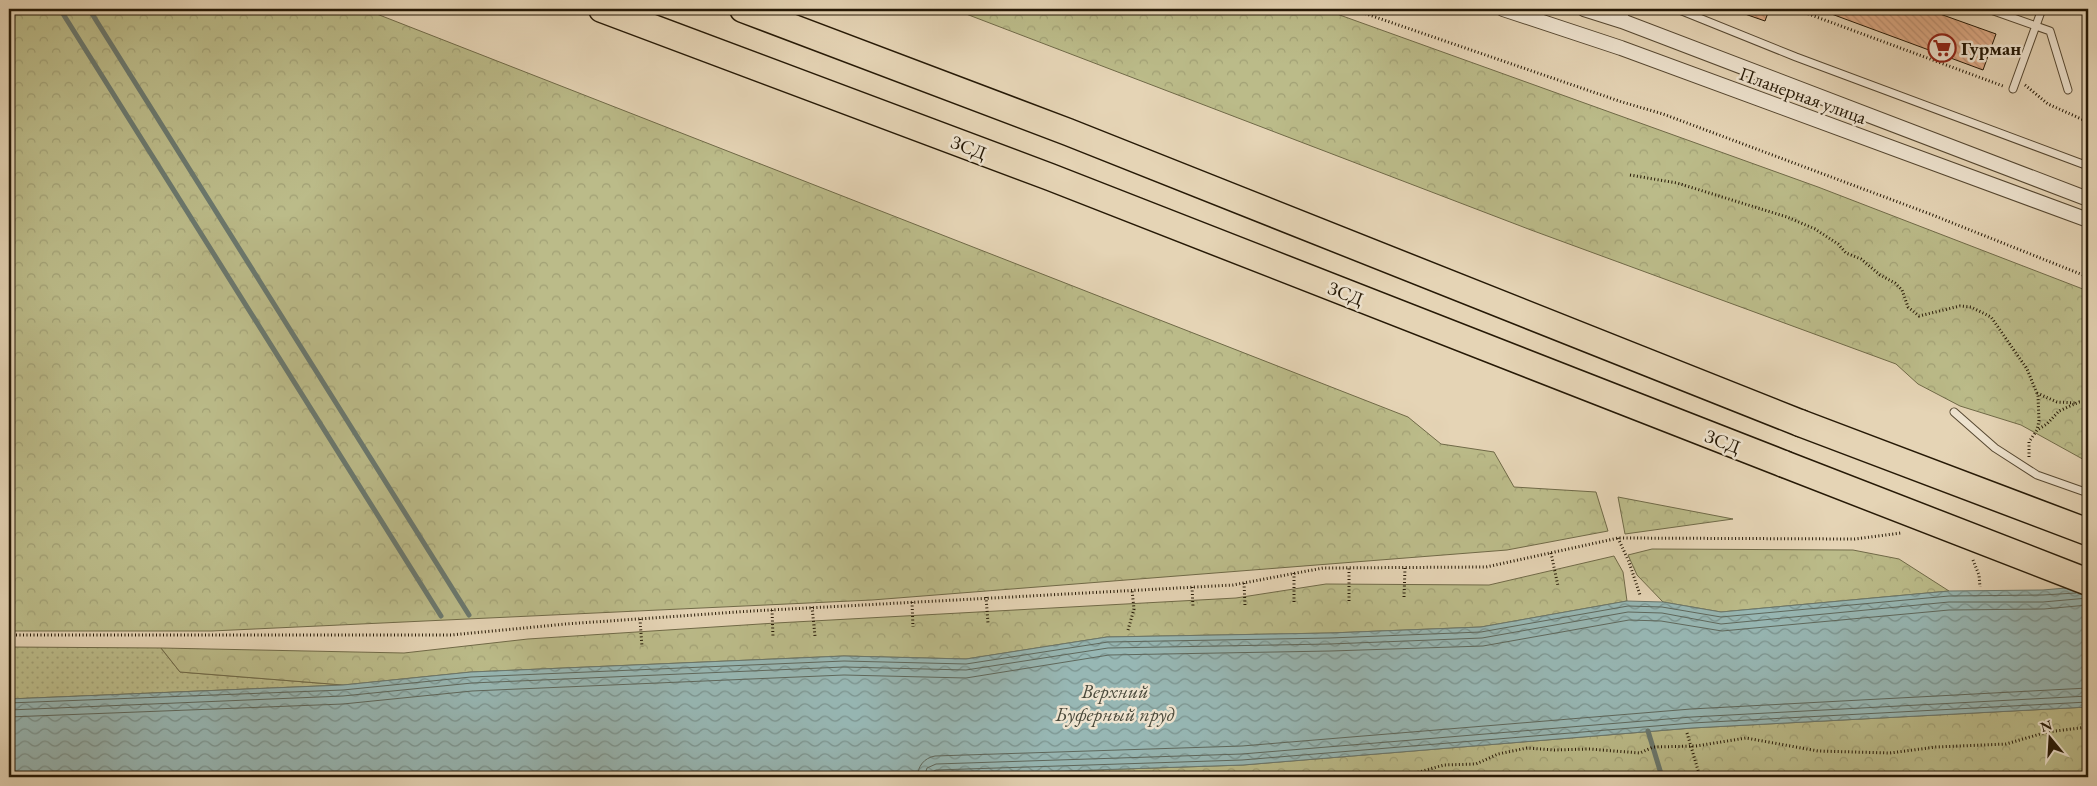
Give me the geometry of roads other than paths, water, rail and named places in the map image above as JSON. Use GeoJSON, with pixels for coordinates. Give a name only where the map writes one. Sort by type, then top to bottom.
{"type":"FeatureCollection","features":[{"type":"Feature","properties":{"kind":"highway","name":"ЗСД"},"geometry":{"type":"LineString","coordinates":[[602,9],[1050,177],[2088,582]]}},
{"type":"Feature","properties":{"kind":"highway"},"geometry":{"type":"LineString","coordinates":[[743,9],[1068,132],[1800,423],[2088,532]]}},
{"type":"Feature","properties":{"kind":"street","name":"Планерная улица"},"geometry":{"type":"LineString","coordinates":[[1503,9],[1631,51],[2088,220]]}},
{"type":"Feature","properties":{"kind":"street","name":"Планерная улица"},"geometry":{"type":"LineString","coordinates":[[1584,9],[1624,15],[2088,199]]}},
{"type":"Feature","properties":{"kind":"lane"},"geometry":{"type":"LineString","coordinates":[[1677,9],[1796,57],[2088,166]]}},
{"type":"Feature","properties":{"kind":"lane"},"geometry":{"type":"LineString","coordinates":[[1988,9],[2050,31],[2068,90]]}},
{"type":"Feature","properties":{"kind":"lane"},"geometry":{"type":"LineString","coordinates":[[2012,89],[2042,9]]}},
{"type":"Feature","properties":{"kind":"lane"},"geometry":{"type":"LineString","coordinates":[[1954,412],[1995,448],[2037,475],[2088,492]]}},
{"type":"Feature","properties":{"kind":"water","name":"Верхний Буферный пруд"},"geometry":{"type":"Polygon","coordinates":[[[2088,586],[2088,707],[1692,728],[1243,765],[884,777],[9,777],[9,699],[343,685],[471,672],[844,656],[966,659],[1107,637],[1330,633],[1481,627],[1627,601],[1663,602],[1721,612],[1949,591],[2043,590],[2088,586]]]}},
{"type":"Feature","properties":{"kind":"waterway"},"geometry":{"type":"LineString","coordinates":[[60,9],[441,616]]}},
{"type":"Feature","properties":{"kind":"waterway"},"geometry":{"type":"LineString","coordinates":[[89,9],[469,615]]}},
{"type":"Feature","properties":{"kind":"waterway"},"geometry":{"type":"LineString","coordinates":[[1648,731],[1662,777]]}},
{"type":"Feature","properties":{"kind":"place","name":"Гурман"},"geometry":{"type":"Point","coordinates":[1942,48]}}]}
